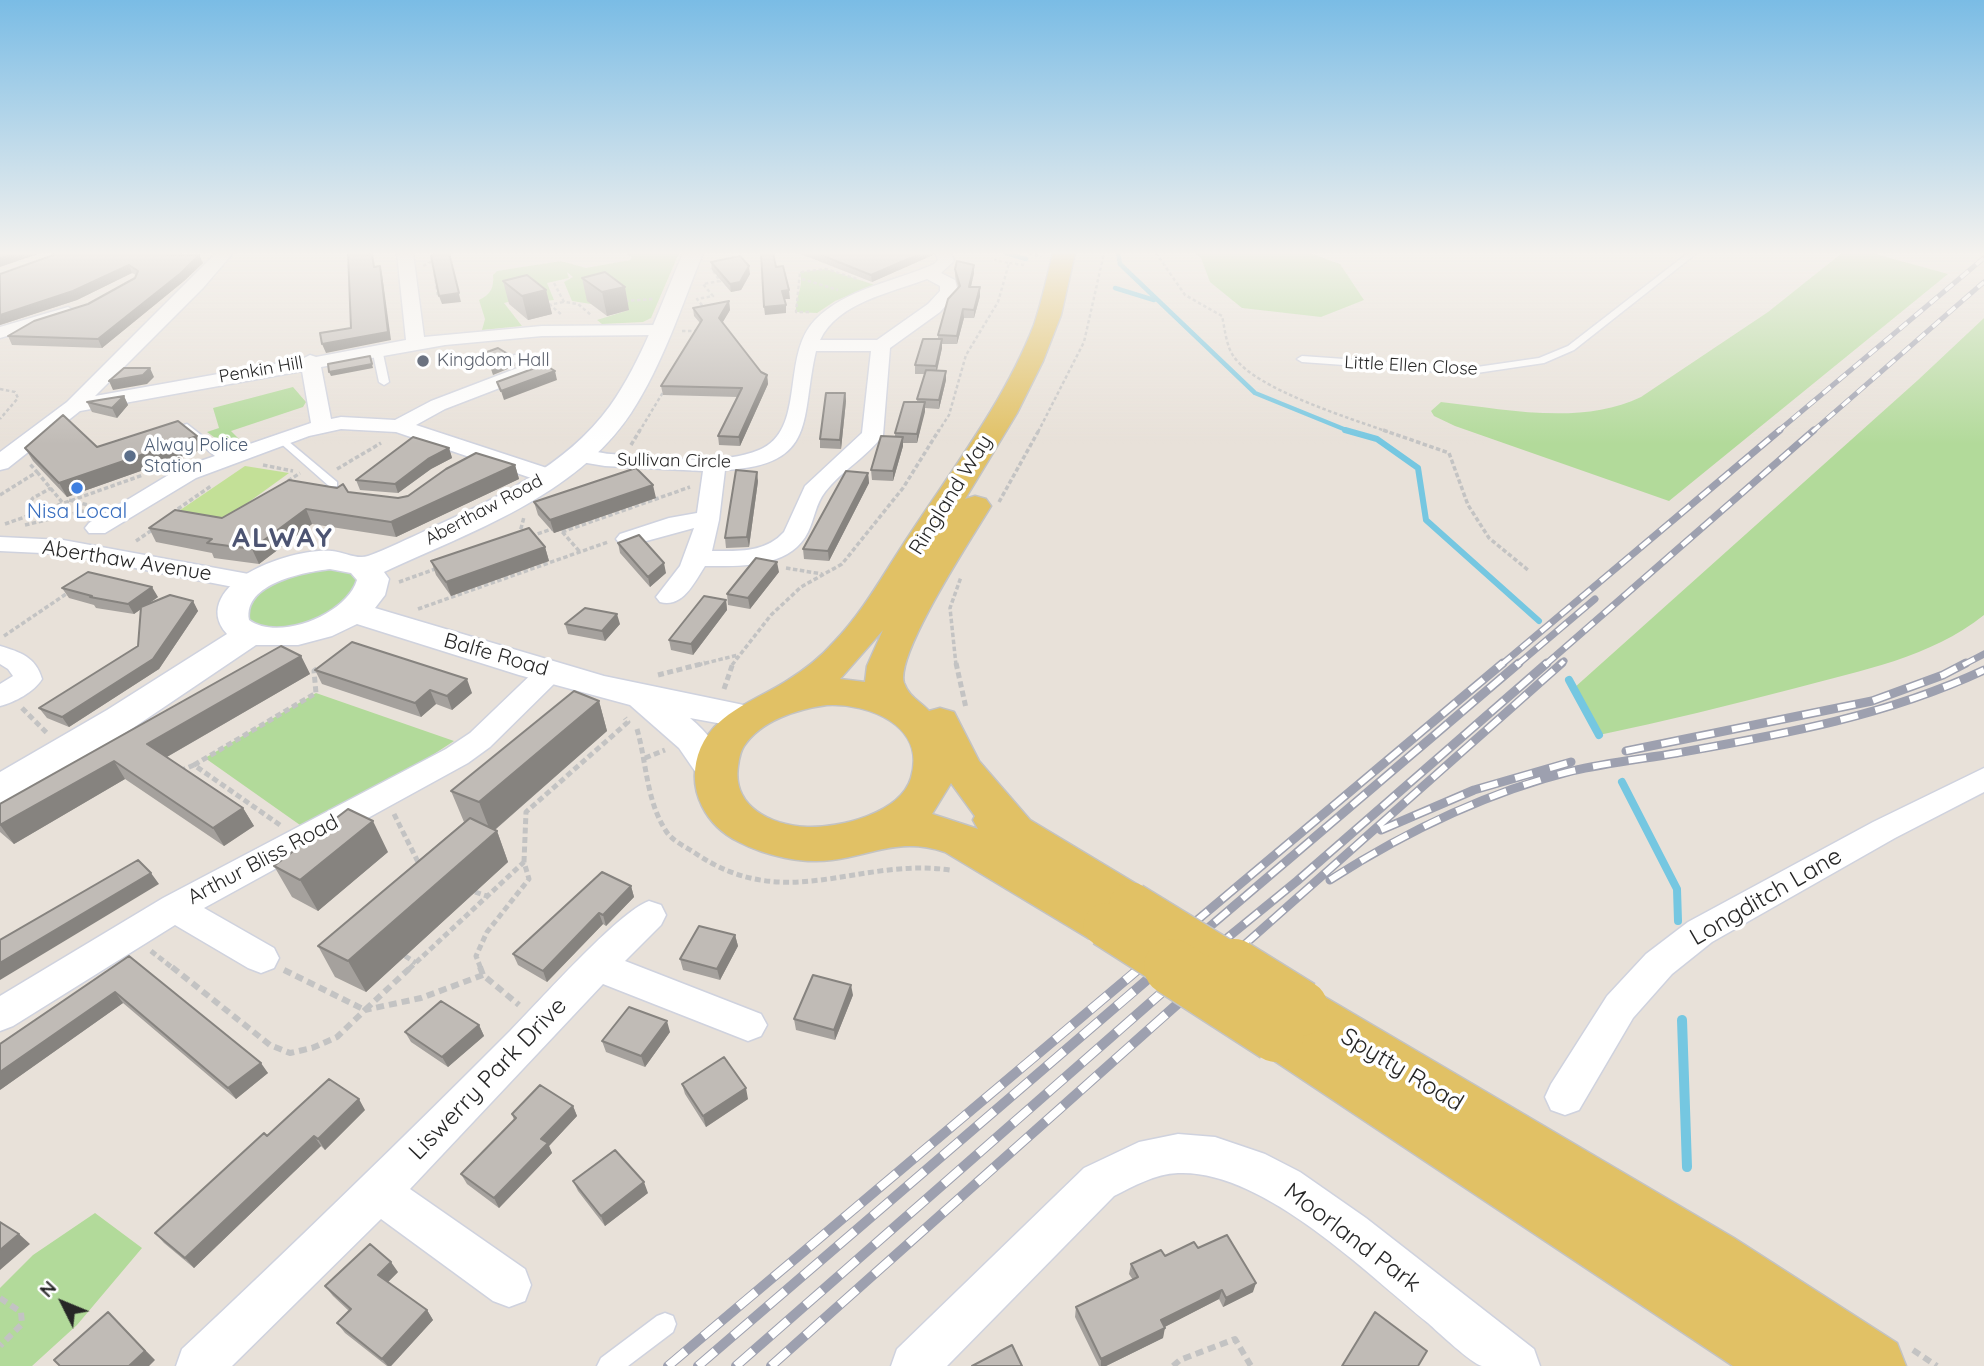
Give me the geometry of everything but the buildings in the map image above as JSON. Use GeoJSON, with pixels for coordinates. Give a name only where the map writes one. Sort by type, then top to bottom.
{"type":"FeatureCollection","features":[{"type":"Feature","properties":{"kind":"main road","name":"Ringland Way"},"geometry":{"type":"LineString","coordinates":[[743,707],[826,673],[850,648],[891,591],[1012,396],[1042,334],[1047,317]]}},
{"type":"Feature","properties":{"kind":"main road","name":"Ringland Way"},"geometry":{"type":"LineString","coordinates":[[897,705],[884,680],[888,661],[905,623],[951,567],[1064,338],[1071,317]]}},
{"type":"Feature","properties":{"kind":"main road","name":"Ringland Way"},"geometry":{"type":"LineString","coordinates":[[951,567],[948,586],[910,653],[904,672],[916,697],[928,705],[941,722],[961,766],[979,792],[1016,834]]}},
{"type":"Feature","properties":{"kind":"main road","name":"Balfe Road"},"geometry":{"type":"LineString","coordinates":[[743,707],[812,693],[842,691],[871,695],[897,705],[920,722],[933,743],[935,768]]}},
{"type":"Feature","properties":{"kind":"main road"},"geometry":{"type":"LineString","coordinates":[[743,707],[732,733],[720,751],[703,755],[717,793],[729,813],[751,830],[790,842],[813,845],[847,841],[881,830],[908,813],[926,792],[935,768]]}},
{"type":"Feature","properties":{"kind":"main road","name":"Spytty Road"},"geometry":{"type":"LineString","coordinates":[[935,768],[969,800],[1118,914],[1288,1021],[1790,1366]]}},
{"type":"Feature","properties":{"kind":"main road","name":"Spytty Road"},"geometry":{"type":"LineString","coordinates":[[847,841],[904,828],[930,830],[961,840],[1118,914]]}},
{"type":"Feature","properties":{"kind":"main road","name":"Spytty Road"},"geometry":{"type":"LineString","coordinates":[[1288,1021],[1713,1259],[1874,1366]]}},
{"type":"Feature","properties":{"kind":"street"},"geometry":{"type":"LineString","coordinates":[[0,333],[51,317]]}},
{"type":"Feature","properties":{"kind":"street"},"geometry":{"type":"LineString","coordinates":[[0,463],[74,406],[164,317]]}},
{"type":"Feature","properties":{"kind":"street"},"geometry":{"type":"LineString","coordinates":[[413,317],[416,343]]}},
{"type":"Feature","properties":{"kind":"street","name":"Aberthaw Road"},"geometry":{"type":"LineString","coordinates":[[365,569],[500,505],[577,455],[606,428],[623,405],[665,317]]}},
{"type":"Feature","properties":{"kind":"street","name":"Sullivan Circle"},"geometry":{"type":"LineString","coordinates":[[577,455],[715,465],[739,463],[761,456],[781,444],[791,434],[796,421],[808,345],[815,330],[828,317]]}},
{"type":"Feature","properties":{"kind":"street"},"geometry":{"type":"LineString","coordinates":[[808,345],[881,346],[922,317]]}},
{"type":"Feature","properties":{"kind":"street","name":"Penkin Hill"},"geometry":{"type":"LineString","coordinates":[[74,406],[416,343],[509,333],[659,330]]}},
{"type":"Feature","properties":{"kind":"street"},"geometry":{"type":"LineString","coordinates":[[699,559],[738,559],[771,552],[792,538],[813,491],[872,435],[881,346]]}},
{"type":"Feature","properties":{"kind":"street"},"geometry":{"type":"LineString","coordinates":[[402,427],[438,405],[529,370],[532,367],[522,359]]}},
{"type":"Feature","properties":{"kind":"street"},"geometry":{"type":"LineString","coordinates":[[310,361],[323,426]]}},
{"type":"Feature","properties":{"kind":"street"},"geometry":{"type":"LineString","coordinates":[[97,528],[174,480],[225,458],[323,426],[355,422],[402,427],[548,476]]}},
{"type":"Feature","properties":{"kind":"street"},"geometry":{"type":"LineString","coordinates":[[453,469],[483,453]]}},
{"type":"Feature","properties":{"kind":"street"},"geometry":{"type":"LineString","coordinates":[[669,597],[699,559],[715,465]]}},
{"type":"Feature","properties":{"kind":"street"},"geometry":{"type":"LineString","coordinates":[[622,540],[677,523],[707,519]]}},
{"type":"Feature","properties":{"kind":"street","name":"Aberthaw Avenue"},"geometry":{"type":"LineString","coordinates":[[0,544],[63,547],[254,583]]}},
{"type":"Feature","properties":{"kind":"street"},"geometry":{"type":"LineString","coordinates":[[311,562],[347,562],[365,569],[373,579],[369,617],[295,635],[275,637],[250,634],[234,624],[231,615],[233,604],[254,583],[279,570],[311,562]]}},
{"type":"Feature","properties":{"kind":"street","name":"Balfe Road"},"geometry":{"type":"LineString","coordinates":[[369,617],[495,657],[551,671],[622,698],[703,755]]}},
{"type":"Feature","properties":{"kind":"street"},"geometry":{"type":"LineString","coordinates":[[0,790],[146,703],[250,634]]}},
{"type":"Feature","properties":{"kind":"street"},"geometry":{"type":"LineString","coordinates":[[0,655],[11,658],[27,671],[28,679],[3,695]]}},
{"type":"Feature","properties":{"kind":"street","name":"Arthur Bliss Road"},"geometry":{"type":"LineString","coordinates":[[0,1015],[175,908],[457,756],[480,740],[551,671]]}},
{"type":"Feature","properties":{"kind":"street","name":"Balfe Road"},"geometry":{"type":"LineString","coordinates":[[622,698],[743,707]]}},
{"type":"Feature","properties":{"kind":"street","name":"Longditch Lane"},"geometry":{"type":"LineString","coordinates":[[1565,1097],[1620,1007],[1659,964],[1700,932],[1884,830],[1984,779]]}},
{"type":"Feature","properties":{"kind":"street"},"geometry":{"type":"LineString","coordinates":[[175,908],[261,958]]}},
{"type":"Feature","properties":{"kind":"street","name":"Liswerry Park Drive"},"geometry":{"type":"LineString","coordinates":[[199,1366],[379,1192],[649,915]]}},
{"type":"Feature","properties":{"kind":"street"},"geometry":{"type":"LineString","coordinates":[[597,966],[748,1026]]}},
{"type":"Feature","properties":{"kind":"street","name":"Moorland Park"},"geometry":{"type":"LineString","coordinates":[[914,1366],[1099,1182],[1135,1160],[1179,1153],[1223,1159],[1247,1167],[1293,1190],[1517,1366]]}},
{"type":"Feature","properties":{"kind":"street"},"geometry":{"type":"LineString","coordinates":[[379,1192],[509,1285]]}},
{"type":"Feature","properties":{"kind":"lane","name":"Little Ellen Close"},"geometry":{"type":"LineString","coordinates":[[1301,359],[1470,371],[1502,369],[1541,361],[1571,348],[1611,317]]}},
{"type":"Feature","properties":{"kind":"lane"},"geometry":{"type":"LineString","coordinates":[[377,349],[384,382]]}},
{"type":"Feature","properties":{"kind":"lane"},"geometry":{"type":"LineString","coordinates":[[152,435],[187,427],[225,458]]}},
{"type":"Feature","properties":{"kind":"lane"},"geometry":{"type":"LineString","coordinates":[[282,439],[329,480]]}},
{"type":"Feature","properties":{"kind":"lane"},"geometry":{"type":"LineString","coordinates":[[609,1366],[665,1324]]}},
{"type":"Feature","properties":{"kind":"path"},"geometry":{"type":"LineString","coordinates":[[593,317],[607,329]]}},
{"type":"Feature","properties":{"kind":"path"},"geometry":{"type":"LineString","coordinates":[[743,707],[734,660],[785,601],[802,587],[842,564],[903,488],[949,415],[966,355],[989,317]]}},
{"type":"Feature","properties":{"kind":"path"},"geometry":{"type":"LineString","coordinates":[[993,512],[1055,401],[1084,342],[1090,317]]}},
{"type":"Feature","properties":{"kind":"path"},"geometry":{"type":"LineString","coordinates":[[1222,317],[1233,357],[1244,369],[1284,392],[1449,453],[1468,505],[1489,538],[1528,570]]}},
{"type":"Feature","properties":{"kind":"path"},"geometry":{"type":"LineString","coordinates":[[695,339],[701,330],[696,322]]}},
{"type":"Feature","properties":{"kind":"path"},"geometry":{"type":"LineString","coordinates":[[621,460],[668,384]]}},
{"type":"Feature","properties":{"kind":"path"},"geometry":{"type":"LineString","coordinates":[[0,388],[15,391],[18,398],[0,419]]}},
{"type":"Feature","properties":{"kind":"path"},"geometry":{"type":"LineString","coordinates":[[262,465],[301,472],[288,481],[300,486],[329,480],[402,427]]}},
{"type":"Feature","properties":{"kind":"path"},"geometry":{"type":"LineString","coordinates":[[37,472],[62,502]]}},
{"type":"Feature","properties":{"kind":"path"},"geometry":{"type":"LineString","coordinates":[[69,500],[93,507],[53,520],[23,525],[5,524],[30,513],[150,472]]}},
{"type":"Feature","properties":{"kind":"path"},"geometry":{"type":"LineString","coordinates":[[30,513],[27,506],[30,502],[51,488]]}},
{"type":"Feature","properties":{"kind":"path"},"geometry":{"type":"LineString","coordinates":[[562,532],[686,488]]}},
{"type":"Feature","properties":{"kind":"path"},"geometry":{"type":"LineString","coordinates":[[525,514],[517,541],[558,527],[580,552]]}},
{"type":"Feature","properties":{"kind":"path"},"geometry":{"type":"LineString","coordinates":[[369,617],[622,540]]}},
{"type":"Feature","properties":{"kind":"path"},"geometry":{"type":"LineString","coordinates":[[771,552],[785,568],[824,574]]}},
{"type":"Feature","properties":{"kind":"path"},"geometry":{"type":"LineString","coordinates":[[951,567],[962,585],[950,606],[955,657],[968,715]]}},
{"type":"Feature","properties":{"kind":"path"},"geometry":{"type":"LineString","coordinates":[[399,582],[439,568]]}},
{"type":"Feature","properties":{"kind":"path"},"geometry":{"type":"LineString","coordinates":[[0,639],[78,585]]}},
{"type":"Feature","properties":{"kind":"path"},"geometry":{"type":"LineString","coordinates":[[622,698],[739,654]]}},
{"type":"Feature","properties":{"kind":"path"},"geometry":{"type":"LineString","coordinates":[[171,774],[194,765],[316,693],[314,671],[325,663]]}},
{"type":"Feature","properties":{"kind":"path"},"geometry":{"type":"LineString","coordinates":[[3,695],[67,752]]}},
{"type":"Feature","properties":{"kind":"path"},"geometry":{"type":"LineString","coordinates":[[622,698],[639,732],[645,758],[703,755]]}},
{"type":"Feature","properties":{"kind":"path"},"geometry":{"type":"LineString","coordinates":[[541,1024],[482,975],[475,956],[488,932],[529,879],[524,862],[526,812],[628,722],[622,698]]}},
{"type":"Feature","properties":{"kind":"path"},"geometry":{"type":"LineString","coordinates":[[580,755],[589,757]]}},
{"type":"Feature","properties":{"kind":"path"},"geometry":{"type":"LineString","coordinates":[[194,765],[301,840]]}},
{"type":"Feature","properties":{"kind":"path"},"geometry":{"type":"LineString","coordinates":[[385,796],[420,867]]}},
{"type":"Feature","properties":{"kind":"path"},"geometry":{"type":"LineString","coordinates":[[523,805],[530,808]]}},
{"type":"Feature","properties":{"kind":"path"},"geometry":{"type":"LineString","coordinates":[[131,935],[270,1045],[290,1053],[312,1048],[337,1037],[524,862]]}},
{"type":"Feature","properties":{"kind":"path"},"geometry":{"type":"LineString","coordinates":[[475,892],[487,896]]}},
{"type":"Feature","properties":{"kind":"path"},"geometry":{"type":"LineString","coordinates":[[405,956],[416,963]]}},
{"type":"Feature","properties":{"kind":"path"},"geometry":{"type":"LineString","coordinates":[[261,958],[365,1010],[421,998],[482,975]]}},
{"type":"Feature","properties":{"kind":"path"},"geometry":{"type":"LineString","coordinates":[[0,1298],[21,1312],[22,1324],[0,1346]]}},
{"type":"Feature","properties":{"kind":"path"},"geometry":{"type":"LineString","coordinates":[[1173,1366],[1180,1360],[1235,1339],[1251,1366]]}},
{"type":"Feature","properties":{"kind":"green space"},"geometry":{"type":"Polygon","coordinates":[[[484,317],[515,317],[522,326],[482,330],[484,317]]]}},
{"type":"Feature","properties":{"kind":"green space"},"geometry":{"type":"Polygon","coordinates":[[[607,317],[652,317],[643,322],[602,324],[597,320],[607,317]]]}},
{"type":"Feature","properties":{"kind":"green space"},"geometry":{"type":"Polygon","coordinates":[[[1761,317],[1895,317],[1669,501],[1455,426],[1434,416],[1431,411],[1441,402],[1517,411],[1568,413],[1618,406],[1641,397],[1761,317]]]}},
{"type":"Feature","properties":{"kind":"green space"},"geometry":{"type":"Polygon","coordinates":[[[1984,318],[1984,615],[1941,642],[1894,661],[1747,701],[1599,735],[1574,688],[1984,318]]]}},
{"type":"Feature","properties":{"kind":"green space"},"geometry":{"type":"Polygon","coordinates":[[[293,387],[306,402],[303,407],[231,431],[240,440],[225,445],[207,432],[219,428],[213,408],[293,387]]]}},
{"type":"Feature","properties":{"kind":"green space"},"geometry":{"type":"Polygon","coordinates":[[[245,466],[289,473],[217,525],[170,517],[245,466]]]}},
{"type":"Feature","properties":{"kind":"green space"},"geometry":{"type":"Polygon","coordinates":[[[325,567],[353,575],[359,583],[356,597],[317,619],[289,628],[261,626],[248,618],[248,603],[272,581],[325,567]]]}},
{"type":"Feature","properties":{"kind":"green space"},"geometry":{"type":"Polygon","coordinates":[[[316,693],[454,741],[408,771],[300,825],[205,758],[316,693]]]}},
{"type":"Feature","properties":{"kind":"green space"},"geometry":{"type":"Polygon","coordinates":[[[95,1213],[142,1248],[77,1325],[32,1366],[0,1366],[0,1288],[33,1255],[95,1213]]]}},
{"type":"Feature","properties":{"kind":"waterway"},"geometry":{"type":"LineString","coordinates":[[1175,317],[1255,393],[1348,431]]}},
{"type":"Feature","properties":{"kind":"waterway"},"geometry":{"type":"LineString","coordinates":[[1348,431],[1377,439],[1418,468],[1426,520],[1539,621]]}},
{"type":"Feature","properties":{"kind":"waterway"},"geometry":{"type":"LineString","coordinates":[[1569,680],[1599,735]]}},
{"type":"Feature","properties":{"kind":"waterway"},"geometry":{"type":"LineString","coordinates":[[1622,782],[1677,889],[1678,921]]}},
{"type":"Feature","properties":{"kind":"waterway"},"geometry":{"type":"LineString","coordinates":[[1682,1020],[1687,1167]]}},
{"type":"Feature","properties":{"kind":"railway"},"geometry":{"type":"LineString","coordinates":[[1777,432],[1914,317]]}},
{"type":"Feature","properties":{"kind":"railway"},"geometry":{"type":"LineString","coordinates":[[1812,432],[1944,317]]}},
{"type":"Feature","properties":{"kind":"railway"},"geometry":{"type":"LineString","coordinates":[[1501,665],[1780,430]]}},
{"type":"Feature","properties":{"kind":"railway"},"geometry":{"type":"LineString","coordinates":[[1545,665],[1814,430]]}},
{"type":"Feature","properties":{"kind":"railway"},"geometry":{"type":"LineString","coordinates":[[1517,665],[1595,599]]}},
{"type":"Feature","properties":{"kind":"railway"},"geometry":{"type":"LineString","coordinates":[[1963,665],[1984,654]]}},
{"type":"Feature","properties":{"kind":"railway"},"geometry":{"type":"LineString","coordinates":[[1139,969],[1503,663]]}},
{"type":"Feature","properties":{"kind":"railway"},"geometry":{"type":"LineString","coordinates":[[1160,969],[1519,663]]}},
{"type":"Feature","properties":{"kind":"railway"},"geometry":{"type":"LineString","coordinates":[[1189,969],[1297,881],[1547,663]]}},
{"type":"Feature","properties":{"kind":"railway"},"geometry":{"type":"LineString","coordinates":[[1217,969],[1562,663]]}},
{"type":"Feature","properties":{"kind":"railway"},"geometry":{"type":"LineString","coordinates":[[1626,751],[1872,701],[1943,675],[1966,663]]}},
{"type":"Feature","properties":{"kind":"railway"},"geometry":{"type":"LineString","coordinates":[[1330,880],[1358,862],[1446,816],[1540,780],[1585,768],[1717,746],[1834,722],[1910,700],[1984,670]]}},
{"type":"Feature","properties":{"kind":"railway"},"geometry":{"type":"LineString","coordinates":[[1381,830],[1474,790],[1571,762]]}},
{"type":"Feature","properties":{"kind":"railway"},"geometry":{"type":"LineString","coordinates":[[668,1366],[1141,967]]}},
{"type":"Feature","properties":{"kind":"railway"},"geometry":{"type":"LineString","coordinates":[[698,1366],[1162,967]]}},
{"type":"Feature","properties":{"kind":"railway"},"geometry":{"type":"LineString","coordinates":[[736,1366],[1191,967]]}},
{"type":"Feature","properties":{"kind":"railway"},"geometry":{"type":"LineString","coordinates":[[771,1366],[1219,967]]}},
{"type":"Feature","properties":{"kind":"place","name":"Kingdom Hall"},"geometry":{"type":"Point","coordinates":[423,361]}},
{"type":"Feature","properties":{"kind":"place","name":"Alway Police Station"},"geometry":{"type":"Point","coordinates":[130,456]}},
{"type":"Feature","properties":{"kind":"place","name":"Nisa Local"},"geometry":{"type":"Point","coordinates":[77,488]}},
{"type":"Feature","properties":{"kind":"district","name":"ALWAY"},"geometry":{"type":"Point","coordinates":[283,539]}}]}
